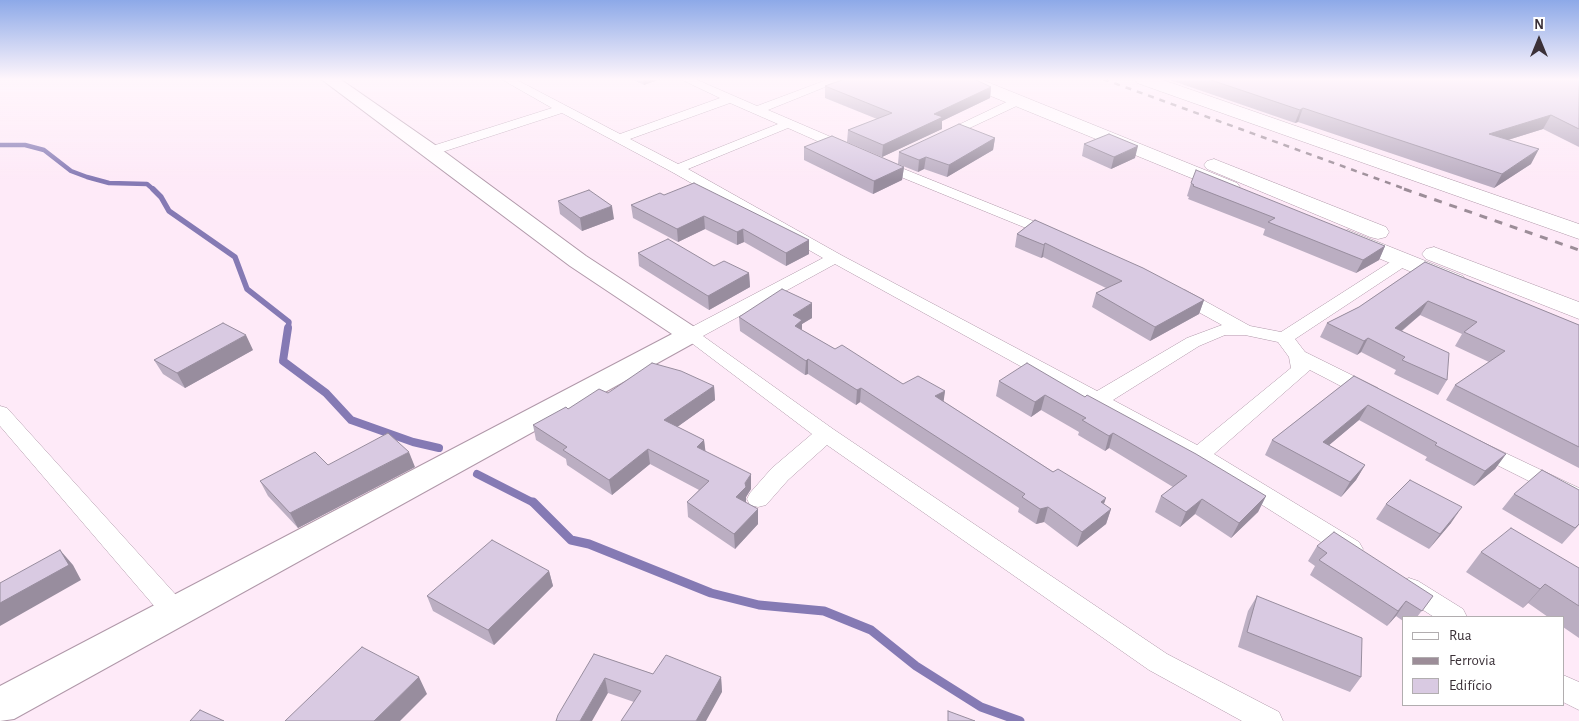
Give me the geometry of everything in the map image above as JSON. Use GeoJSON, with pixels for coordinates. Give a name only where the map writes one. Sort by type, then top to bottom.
{"type":"FeatureCollection","features":[{"type":"Feature","properties":{"kind":"main road"},"geometry":{"type":"LineString","coordinates":[[1049,113],[1200,167],[1579,311]]}},
{"type":"Feature","properties":{"kind":"main road"},"geometry":{"type":"LineString","coordinates":[[1075,113],[1404,260],[1560,325]]}},
{"type":"Feature","properties":{"kind":"main road"},"geometry":{"type":"LineString","coordinates":[[1239,113],[1579,232]]}},
{"type":"Feature","properties":{"kind":"street"},"geometry":{"type":"LineString","coordinates":[[377,113],[578,261],[690,335],[826,434],[1158,662],[1269,721]]}},
{"type":"Feature","properties":{"kind":"street"},"geometry":{"type":"LineString","coordinates":[[431,151],[551,113]]}},
{"type":"Feature","properties":{"kind":"street"},"geometry":{"type":"LineString","coordinates":[[569,113],[677,169],[835,258],[1199,455],[1291,510],[1365,559]]}},
{"type":"Feature","properties":{"kind":"street"},"geometry":{"type":"LineString","coordinates":[[619,139],[690,113]]}},
{"type":"Feature","properties":{"kind":"street"},"geometry":{"type":"LineString","coordinates":[[763,113],[881,164],[1066,239]]}},
{"type":"Feature","properties":{"kind":"street"},"geometry":{"type":"LineString","coordinates":[[932,141],[992,113]]}},
{"type":"Feature","properties":{"kind":"street"},"geometry":{"type":"LineString","coordinates":[[677,169],[788,124]]}},
{"type":"Feature","properties":{"kind":"street"},"geometry":{"type":"LineString","coordinates":[[881,164],[898,156]]}},
{"type":"Feature","properties":{"kind":"street"},"geometry":{"type":"LineString","coordinates":[[0,706],[835,258]]}},
{"type":"Feature","properties":{"kind":"street"},"geometry":{"type":"LineString","coordinates":[[1284,338],[1404,260]]}},
{"type":"Feature","properties":{"kind":"street"},"geometry":{"type":"LineString","coordinates":[[1162,285],[1245,330]]}},
{"type":"Feature","properties":{"kind":"street"},"geometry":{"type":"LineString","coordinates":[[1098,400],[1193,342],[1222,330],[1245,330],[1284,338],[1298,356],[1386,400]]}},
{"type":"Feature","properties":{"kind":"street"},"geometry":{"type":"LineString","coordinates":[[1199,455],[1292,380],[1301,370],[1298,356]]}},
{"type":"Feature","properties":{"kind":"street"},"geometry":{"type":"LineString","coordinates":[[0,413],[176,613]]}},
{"type":"Feature","properties":{"kind":"street"},"geometry":{"type":"LineString","coordinates":[[758,499],[780,474],[826,434]]}},
{"type":"Feature","properties":{"kind":"street"},"geometry":{"type":"LineString","coordinates":[[1465,440],[1579,498]]}},
{"type":"Feature","properties":{"kind":"street"},"geometry":{"type":"LineString","coordinates":[[1398,581],[1452,616]]}},
{"type":"Feature","properties":{"kind":"street"},"geometry":{"type":"LineString","coordinates":[[1564,688],[1579,697]]}},
{"type":"Feature","properties":{"kind":"building"},"geometry":{"type":"Polygon","coordinates":[[[892,113],[937,113],[934,114],[943,117],[883,145],[848,130],[892,113]]]}},
{"type":"Feature","properties":{"kind":"building"},"geometry":{"type":"Polygon","coordinates":[[[1317,113],[1579,113],[1579,129],[1551,115],[1489,134],[1539,149],[1502,174],[1317,113]]]}},
{"type":"Feature","properties":{"kind":"building"},"geometry":{"type":"Polygon","coordinates":[[[959,124],[995,138],[949,165],[926,157],[919,160],[899,152],[959,124]]]}},
{"type":"Feature","properties":{"kind":"building"},"geometry":{"type":"Polygon","coordinates":[[[1109,134],[1138,146],[1114,157],[1084,144],[1109,134]]]}},
{"type":"Feature","properties":{"kind":"building"},"geometry":{"type":"Polygon","coordinates":[[[832,136],[904,167],[874,181],[804,147],[832,136]]]}},
{"type":"Feature","properties":{"kind":"building"},"geometry":{"type":"Polygon","coordinates":[[[1196,170],[1385,246],[1363,260],[1268,222],[1275,218],[1193,186],[1191,183],[1196,170]]]}},
{"type":"Feature","properties":{"kind":"building"},"geometry":{"type":"Polygon","coordinates":[[[694,183],[809,240],[786,253],[743,229],[737,232],[704,216],[677,229],[631,205],[660,193],[664,195],[694,183]]]}},
{"type":"Feature","properties":{"kind":"building"},"geometry":{"type":"Polygon","coordinates":[[[589,190],[612,206],[580,218],[558,201],[589,190]]]}},
{"type":"Feature","properties":{"kind":"building"},"geometry":{"type":"Polygon","coordinates":[[[1035,220],[1143,268],[1204,300],[1155,327],[1096,293],[1122,281],[1045,243],[1044,245],[1017,234],[1035,220]]]}},
{"type":"Feature","properties":{"kind":"building"},"geometry":{"type":"Polygon","coordinates":[[[668,239],[714,266],[724,261],[749,273],[708,296],[638,253],[668,239]]]}},
{"type":"Feature","properties":{"kind":"building"},"geometry":{"type":"Polygon","coordinates":[[[1425,262],[1579,325],[1579,447],[1455,385],[1505,351],[1464,332],[1477,322],[1428,301],[1395,328],[1449,353],[1447,380],[1402,360],[1405,357],[1368,338],[1364,341],[1327,323],[1359,307],[1425,262]]]}},
{"type":"Feature","properties":{"kind":"building"},"geometry":{"type":"Polygon","coordinates":[[[782,289],[812,303],[793,315],[802,320],[795,326],[835,349],[842,345],[903,384],[918,376],[945,391],[935,396],[1053,472],[1058,469],[1106,498],[1101,502],[1111,509],[1082,532],[1048,507],[1040,509],[1022,497],[1025,494],[861,388],[857,390],[808,359],[806,361],[739,317],[782,289]]]}},
{"type":"Feature","properties":{"kind":"building"},"geometry":{"type":"Polygon","coordinates":[[[223,323],[246,335],[177,373],[154,360],[223,323]]]}},
{"type":"Feature","properties":{"kind":"building"},"geometry":{"type":"Polygon","coordinates":[[[652,363],[681,371],[714,386],[664,420],[704,440],[697,447],[751,474],[745,483],[746,487],[736,497],[758,509],[734,534],[687,502],[709,481],[648,449],[609,480],[563,450],[567,447],[533,425],[566,407],[568,409],[599,389],[608,393],[652,363]]]}},
{"type":"Feature","properties":{"kind":"building"},"geometry":{"type":"Polygon","coordinates":[[[1027,363],[1085,397],[1087,395],[1196,454],[1266,496],[1239,523],[1202,499],[1186,512],[1161,496],[1187,476],[1113,433],[1109,436],[1082,420],[1086,418],[1045,395],[1035,402],[999,381],[1027,363]]]}},
{"type":"Feature","properties":{"kind":"building"},"geometry":{"type":"Polygon","coordinates":[[[1354,376],[1506,454],[1485,471],[1435,445],[1437,443],[1368,405],[1323,442],[1365,465],[1350,482],[1272,440],[1354,376]]]}},
{"type":"Feature","properties":{"kind":"building"},"geometry":{"type":"Polygon","coordinates":[[[388,433],[409,452],[290,513],[260,481],[315,452],[328,465],[388,433]]]}},
{"type":"Feature","properties":{"kind":"building"},"geometry":{"type":"Polygon","coordinates":[[[1542,470],[1579,490],[1579,524],[1575,528],[1514,494],[1542,470]]]}},
{"type":"Feature","properties":{"kind":"building"},"geometry":{"type":"Polygon","coordinates":[[[1410,480],[1462,507],[1440,534],[1386,504],[1410,480]]]}},
{"type":"Feature","properties":{"kind":"building"},"geometry":{"type":"Polygon","coordinates":[[[1511,528],[1579,568],[1579,606],[1545,584],[1540,589],[1481,552],[1511,528]]]}},
{"type":"Feature","properties":{"kind":"building"},"geometry":{"type":"Polygon","coordinates":[[[1334,532],[1433,596],[1422,611],[1406,601],[1398,611],[1319,560],[1327,553],[1317,546],[1334,532]]]}},
{"type":"Feature","properties":{"kind":"building"},"geometry":{"type":"Polygon","coordinates":[[[492,540],[549,571],[488,630],[427,596],[492,540]]]}},
{"type":"Feature","properties":{"kind":"building"},"geometry":{"type":"Polygon","coordinates":[[[60,550],[69,565],[0,603],[0,583],[60,550]]]}},
{"type":"Feature","properties":{"kind":"building"},"geometry":{"type":"Polygon","coordinates":[[[1257,596],[1362,638],[1361,677],[1247,632],[1257,596]]]}},
{"type":"Feature","properties":{"kind":"building"},"geometry":{"type":"Polygon","coordinates":[[[362,647],[419,677],[374,721],[285,721],[362,647]]]}},
{"type":"Feature","properties":{"kind":"building"},"geometry":{"type":"Polygon","coordinates":[[[594,654],[653,674],[666,655],[721,677],[696,721],[621,721],[641,691],[605,678],[580,721],[556,721],[594,654]]]}},
{"type":"Feature","properties":{"kind":"building"},"geometry":{"type":"Polygon","coordinates":[[[200,710],[224,721],[190,721],[200,710]]]}},
{"type":"Feature","properties":{"kind":"building"},"geometry":{"type":"Polygon","coordinates":[[[948,711],[975,721],[948,721],[948,711]]]}},
{"type":"Feature","properties":{"kind":"waterway"},"geometry":{"type":"LineString","coordinates":[[0,145],[25,145],[44,150],[71,171],[87,177],[109,183],[147,184],[154,190]]}},
{"type":"Feature","properties":{"kind":"waterway"},"geometry":{"type":"LineString","coordinates":[[154,190],[161,197],[169,211],[235,257],[247,289],[289,322],[288,329]]}},
{"type":"Feature","properties":{"kind":"waterway"},"geometry":{"type":"LineString","coordinates":[[288,328],[283,361],[326,393],[351,420],[413,442],[439,448]]}},
{"type":"Feature","properties":{"kind":"waterway"},"geometry":{"type":"LineString","coordinates":[[477,474],[534,503]]}},
{"type":"Feature","properties":{"kind":"waterway"},"geometry":{"type":"LineString","coordinates":[[534,503],[571,540],[589,544],[711,593],[759,605],[824,611],[871,630],[916,666],[981,707],[1020,721]]}},
{"type":"Feature","properties":{"kind":"railway"},"geometry":{"type":"LineString","coordinates":[[1195,113],[1408,190]]}},
{"type":"Feature","properties":{"kind":"railway"},"geometry":{"type":"LineString","coordinates":[[1404,189],[1579,250]]}}]}
